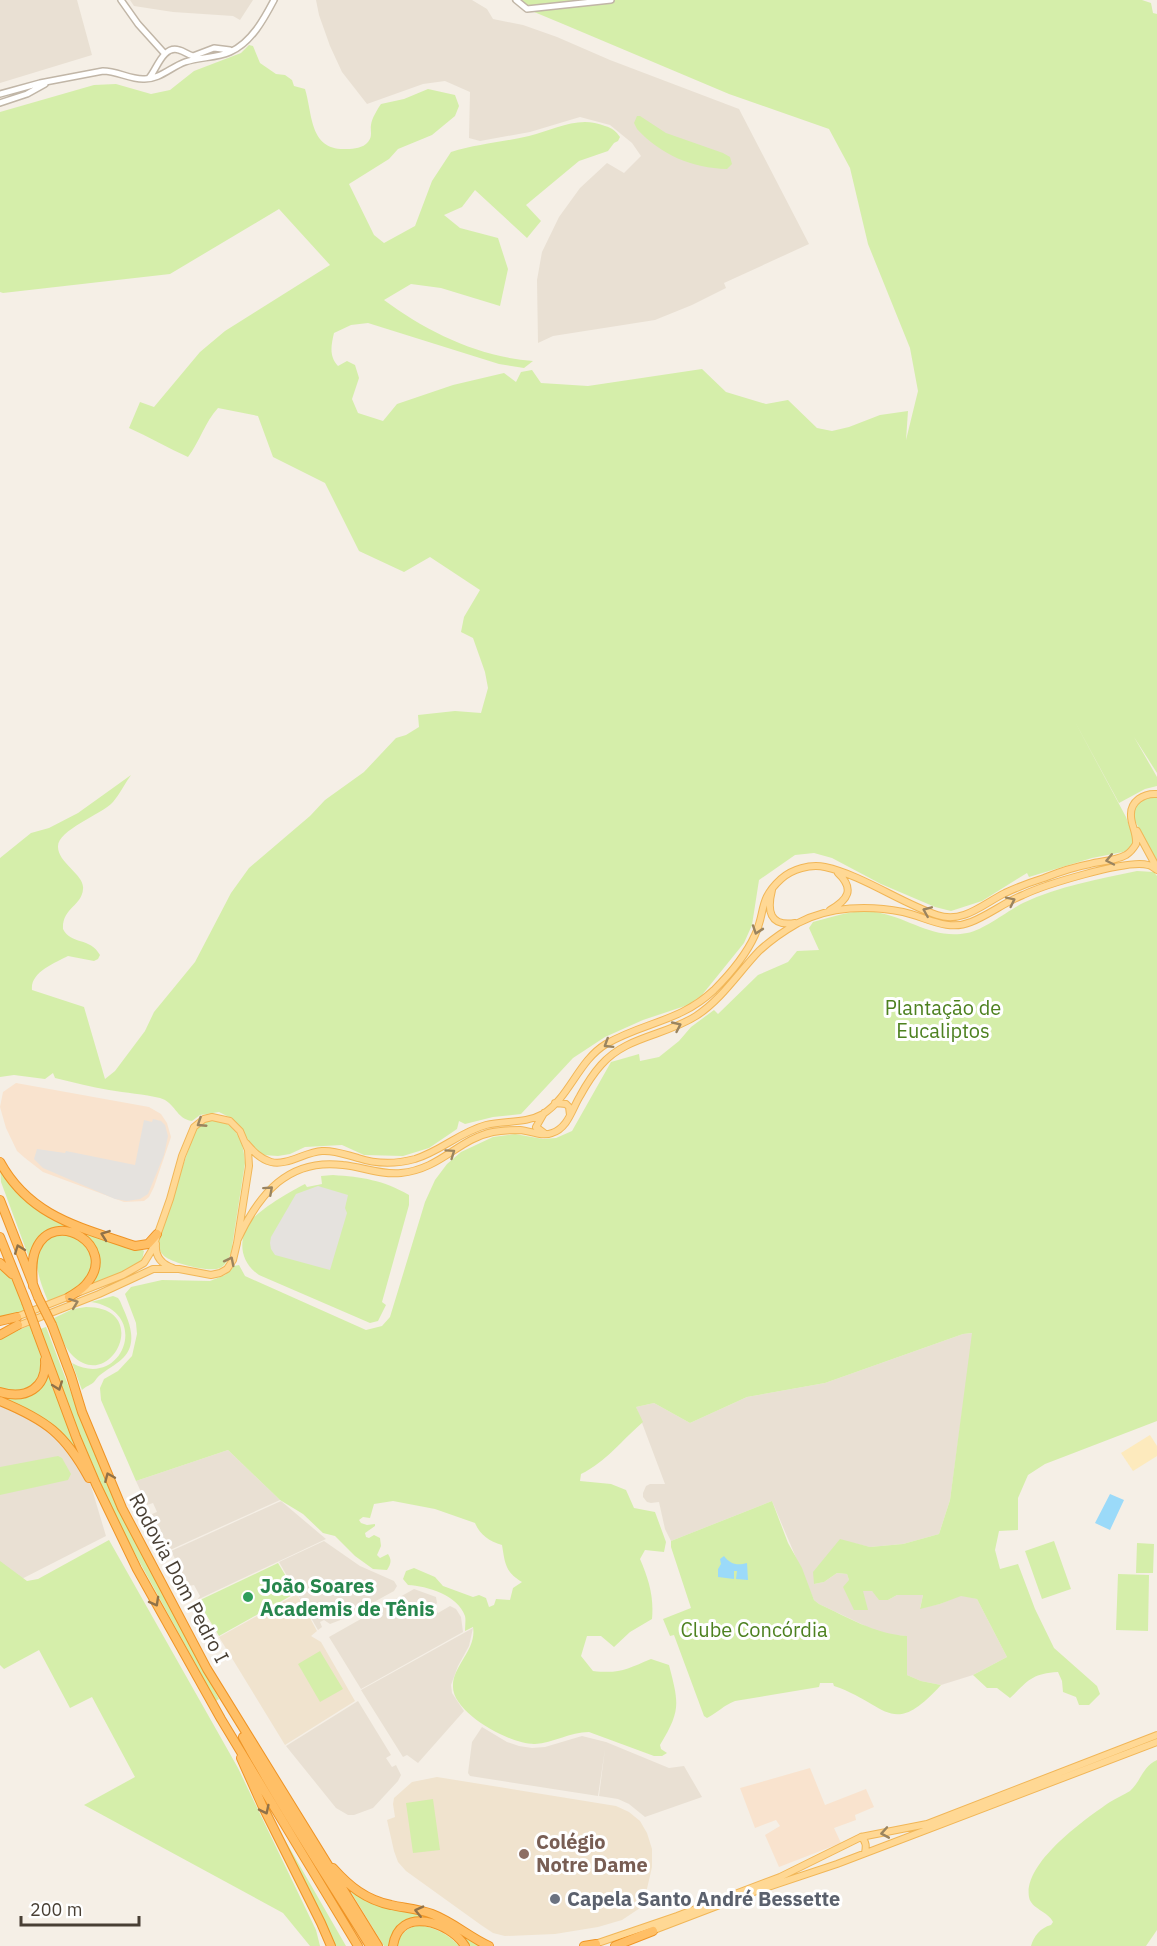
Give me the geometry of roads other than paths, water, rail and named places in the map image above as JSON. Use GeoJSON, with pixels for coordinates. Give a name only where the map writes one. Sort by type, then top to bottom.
{"type":"FeatureCollection","features":[{"type":"Feature","properties":{"kind":"highway"},"geometry":{"type":"LineString","coordinates":[[0,1162],[10,1180],[25,1196],[50,1214],[135,1246],[148,1244],[157,1234]]}},
{"type":"Feature","properties":{"kind":"highway","name":"Rodovia Dom Pedro I"},"geometry":{"type":"LineString","coordinates":[[0,1198],[33,1286],[52,1325],[72,1376],[82,1412],[115,1493],[207,1669],[378,1946]]}},
{"type":"Feature","properties":{"kind":"highway"},"geometry":{"type":"LineString","coordinates":[[33,1286],[33,1257],[39,1242],[56,1232],[75,1233],[82,1236],[91,1247],[94,1253],[95,1270],[85,1286],[69,1297]]}},
{"type":"Feature","properties":{"kind":"highway","name":"Rodovia Dom Pedro I"},"geometry":{"type":"LineString","coordinates":[[0,1238],[76,1437],[137,1569],[221,1719],[358,1946]]}},
{"type":"Feature","properties":{"kind":"highway"},"geometry":{"type":"LineString","coordinates":[[0,1263],[17,1280]]}},
{"type":"Feature","properties":{"kind":"highway"},"geometry":{"type":"LineString","coordinates":[[0,1322],[18,1321]]}},
{"type":"Feature","properties":{"kind":"highway"},"geometry":{"type":"LineString","coordinates":[[0,1334],[18,1321]]}},
{"type":"Feature","properties":{"kind":"highway"},"geometry":{"type":"LineString","coordinates":[[0,1392],[24,1394],[42,1380],[45,1367],[44,1355],[38,1335]]}},
{"type":"Feature","properties":{"kind":"highway"},"geometry":{"type":"LineString","coordinates":[[0,1401],[46,1424],[68,1444],[88,1476],[137,1569]]}},
{"type":"Feature","properties":{"kind":"highway"},"geometry":{"type":"LineString","coordinates":[[207,1669],[270,1786],[370,1946]]}},
{"type":"Feature","properties":{"kind":"highway"},"geometry":{"type":"LineString","coordinates":[[221,1719],[331,1946]]}},
{"type":"Feature","properties":{"kind":"highway"},"geometry":{"type":"LineString","coordinates":[[278,1783],[333,1868],[351,1887],[381,1902],[433,1914],[489,1946]]}},
{"type":"Feature","properties":{"kind":"highway"},"geometry":{"type":"LineString","coordinates":[[282,1820],[353,1946]]}},
{"type":"Feature","properties":{"kind":"highway"},"geometry":{"type":"LineString","coordinates":[[393,1946],[402,1928],[408,1923],[422,1920],[441,1926],[454,1934],[465,1946]]}},
{"type":"Feature","properties":{"kind":"highway"},"geometry":{"type":"LineString","coordinates":[[615,1946],[653,1931]]}},
{"type":"Feature","properties":{"kind":"highway"},"geometry":{"type":"LineString","coordinates":[[584,1946],[592,1945]]}},
{"type":"Feature","properties":{"kind":"main road"},"geometry":{"type":"LineString","coordinates":[[1157,794],[1146,795],[1136,803],[1131,812],[1131,820],[1157,869]]}},
{"type":"Feature","properties":{"kind":"main road"},"geometry":{"type":"LineString","coordinates":[[548,1135],[536,1127],[544,1113],[555,1103],[580,1069],[602,1047],[629,1032],[690,1009],[714,990],[752,941],[766,895],[782,878],[794,871],[808,867],[835,870],[937,915],[960,917],[1032,882],[1128,854],[1136,844],[1134,825]]}},
{"type":"Feature","properties":{"kind":"main road"},"geometry":{"type":"LineString","coordinates":[[826,912],[854,908],[888,910],[938,924],[958,926],[1022,895],[1062,881],[1132,865],[1149,865],[1157,869]]}},
{"type":"Feature","properties":{"kind":"main road"},"geometry":{"type":"LineString","coordinates":[[238,1239],[251,1212],[264,1194],[287,1176],[307,1167],[340,1164],[373,1172],[418,1171],[432,1165],[475,1138],[490,1133],[510,1130],[548,1135],[562,1128],[588,1082],[609,1057],[633,1042],[669,1030],[696,1016],[714,1002],[770,942],[800,922],[826,912],[845,900],[848,893],[844,879],[835,870]]}},
{"type":"Feature","properties":{"kind":"main road"},"geometry":{"type":"LineString","coordinates":[[772,889],[769,904],[774,919],[786,924],[800,922]]}},
{"type":"Feature","properties":{"kind":"main road"},"geometry":{"type":"LineString","coordinates":[[555,1103],[567,1105],[570,1116]]}},
{"type":"Feature","properties":{"kind":"main road"},"geometry":{"type":"LineString","coordinates":[[18,1321],[135,1270],[149,1257],[191,1131],[197,1124],[212,1117],[225,1119],[234,1125],[246,1143],[259,1156],[271,1162],[283,1162],[311,1152],[326,1150],[369,1161],[397,1163],[428,1154],[468,1131],[486,1125],[522,1121],[544,1113]]}},
{"type":"Feature","properties":{"kind":"main road"},"geometry":{"type":"LineString","coordinates":[[18,1321],[99,1294],[147,1270],[179,1269],[211,1275],[224,1271],[233,1260],[238,1239],[249,1166],[246,1143]]}},
{"type":"Feature","properties":{"kind":"main road"},"geometry":{"type":"LineString","coordinates":[[157,1234],[158,1257],[164,1263],[179,1269]]}},
{"type":"Feature","properties":{"kind":"main road"},"geometry":{"type":"LineString","coordinates":[[592,1945],[780,1877],[861,1838],[927,1824],[1157,1735]]}},
{"type":"Feature","properties":{"kind":"main road"},"geometry":{"type":"LineString","coordinates":[[608,1946],[759,1890],[837,1864],[1157,1742]]}},
{"type":"Feature","properties":{"kind":"main road"},"geometry":{"type":"LineString","coordinates":[[861,1838],[866,1844],[865,1853]]}},
{"type":"Feature","properties":{"kind":"main road"},"geometry":{"type":"LineString","coordinates":[[832,1851],[830,1858],[837,1864]]}},
{"type":"Feature","properties":{"kind":"street"},"geometry":{"type":"LineString","coordinates":[[121,0],[138,24],[165,54]]}},
{"type":"Feature","properties":{"kind":"street"},"geometry":{"type":"LineString","coordinates":[[0,94],[59,79],[108,71],[147,79],[187,62],[243,45],[274,0]]}},
{"type":"Feature","properties":{"kind":"street"},"geometry":{"type":"LineString","coordinates":[[516,0],[527,9],[611,0]]}},
{"type":"Feature","properties":{"kind":"street"},"geometry":{"type":"LineString","coordinates":[[147,79],[165,54],[175,50],[197,55],[214,48],[234,49]]}},
{"type":"Feature","properties":{"kind":"street"},"geometry":{"type":"LineString","coordinates":[[209,56],[214,52],[214,48]]}},
{"type":"Feature","properties":{"kind":"street"},"geometry":{"type":"LineString","coordinates":[[186,54],[187,62]]}},
{"type":"Feature","properties":{"kind":"street"},"geometry":{"type":"LineString","coordinates":[[161,60],[163,67],[169,70]]}},
{"type":"Feature","properties":{"kind":"street"},"geometry":{"type":"LineString","coordinates":[[0,103],[27,94],[59,79]]}},
{"type":"Feature","properties":{"kind":"water"},"geometry":{"type":"Polygon","coordinates":[[[1110,1494],[1124,1500],[1110,1530],[1095,1523],[1110,1494]]]}},
{"type":"Feature","properties":{"kind":"water"},"geometry":{"type":"Polygon","coordinates":[[[724,1556],[734,1564],[747,1563],[748,1580],[736,1579],[737,1571],[734,1571],[734,1579],[718,1577],[720,1559],[724,1556]]]}},
{"type":"Feature","properties":{"kind":"place","name":"João Soares Academis de Tênis"},"geometry":{"type":"Point","coordinates":[248,1597]}},
{"type":"Feature","properties":{"kind":"place","name":"Colégio Notre Dame"},"geometry":{"type":"Point","coordinates":[524,1854]}},
{"type":"Feature","properties":{"kind":"place","name":"Capela Santo André Bessette"},"geometry":{"type":"Point","coordinates":[555,1899]}},
{"type":"Feature","properties":{"kind":"park label","name":"Plantação de Eucaliptos"},"geometry":{"type":"Point","coordinates":[943,1020]}},
{"type":"Feature","properties":{"kind":"park label","name":"Clube Concórdia"},"geometry":{"type":"Point","coordinates":[754,1630]}}]}
